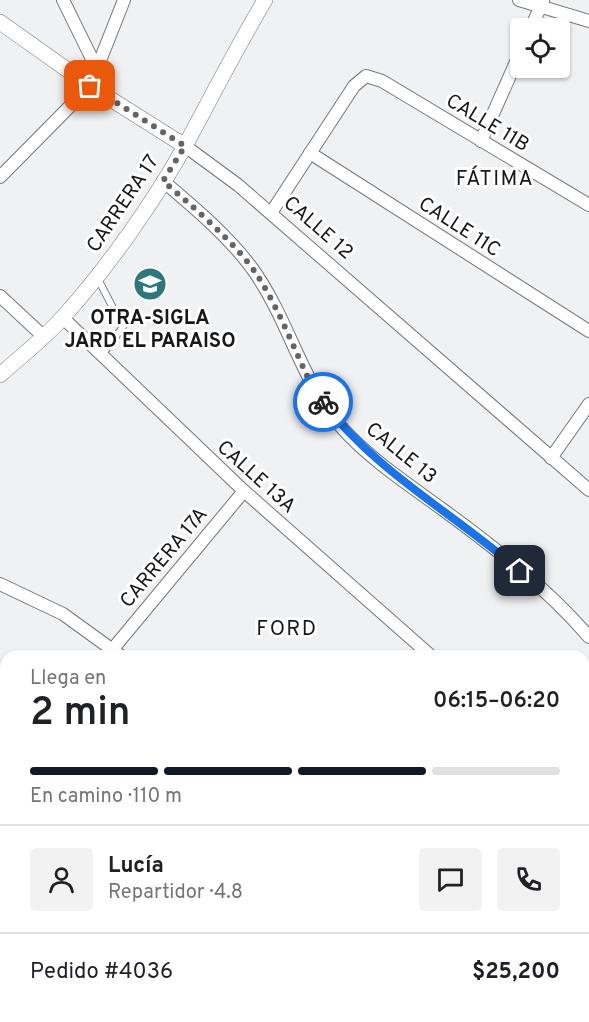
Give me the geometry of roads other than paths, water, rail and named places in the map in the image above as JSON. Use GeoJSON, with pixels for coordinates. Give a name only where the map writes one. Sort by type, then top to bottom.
{"type":"FeatureCollection","features":[{"type":"Feature","properties":{"kind":"street"},"geometry":{"type":"LineString","coordinates":[[63,0],[96,67]]}},
{"type":"Feature","properties":{"kind":"street"},"geometry":{"type":"LineString","coordinates":[[0,177],[90,86],[124,0]]}},
{"type":"Feature","properties":{"kind":"street","name":"CARRERA 17"},"geometry":{"type":"LineString","coordinates":[[0,375],[63,318],[97,277],[185,146],[238,45],[265,0]]}},
{"type":"Feature","properties":{"kind":"street"},"geometry":{"type":"LineString","coordinates":[[519,0],[542,3],[589,21]]}},
{"type":"Feature","properties":{"kind":"street"},"geometry":{"type":"LineString","coordinates":[[535,18],[542,3]]}},
{"type":"Feature","properties":{"kind":"street","name":"CALLE 12"},"geometry":{"type":"LineString","coordinates":[[0,22],[90,86],[185,146],[238,185],[589,490]]}},
{"type":"Feature","properties":{"kind":"street","name":"CALLE 11B"},"geometry":{"type":"LineString","coordinates":[[310,153],[354,86],[366,76],[382,81],[589,205]]}},
{"type":"Feature","properties":{"kind":"street"},"geometry":{"type":"LineString","coordinates":[[481,141],[510,76]]}},
{"type":"Feature","properties":{"kind":"street"},"geometry":{"type":"LineString","coordinates":[[271,213],[310,153]]}},
{"type":"Feature","properties":{"kind":"street","name":"CALLE 11C"},"geometry":{"type":"LineString","coordinates":[[310,153],[589,331]]}},
{"type":"Feature","properties":{"kind":"street","name":"CALLE 13"},"geometry":{"type":"LineString","coordinates":[[163,181],[227,240],[256,274],[316,394],[343,429],[401,479],[488,543],[568,613],[589,637]]}},
{"type":"Feature","properties":{"kind":"street"},"geometry":{"type":"LineString","coordinates":[[0,296],[43,336]]}},
{"type":"Feature","properties":{"kind":"street","name":"CALLE 13A"},"geometry":{"type":"LineString","coordinates":[[63,318],[244,491],[424,650]]}},
{"type":"Feature","properties":{"kind":"street"},"geometry":{"type":"LineString","coordinates":[[552,458],[589,404]]}},
{"type":"Feature","properties":{"kind":"street","name":"CARRERA 17A"},"geometry":{"type":"LineString","coordinates":[[116,650],[244,491]]}},
{"type":"Feature","properties":{"kind":"street"},"geometry":{"type":"LineString","coordinates":[[0,584],[63,615],[110,650]]}},
{"type":"Feature","properties":{"kind":"lane"},"geometry":{"type":"LineString","coordinates":[[97,277],[112,306]]}},
{"type":"Feature","properties":{"kind":"lane"},"geometry":{"type":"LineString","coordinates":[[101,355],[123,327],[120,321]]}},
{"type":"Feature","properties":{"kind":"place","name":"OTRA-SIGLA JARD EL PARAISO"},"geometry":{"type":"Point","coordinates":[150,284]}},
{"type":"Feature","properties":{"kind":"district","name":"FÁTIMA"},"geometry":{"type":"Point","coordinates":[495,178]}},
{"type":"Feature","properties":{"kind":"district","name":"FORD"},"geometry":{"type":"Point","coordinates":[287,628]}}]}
